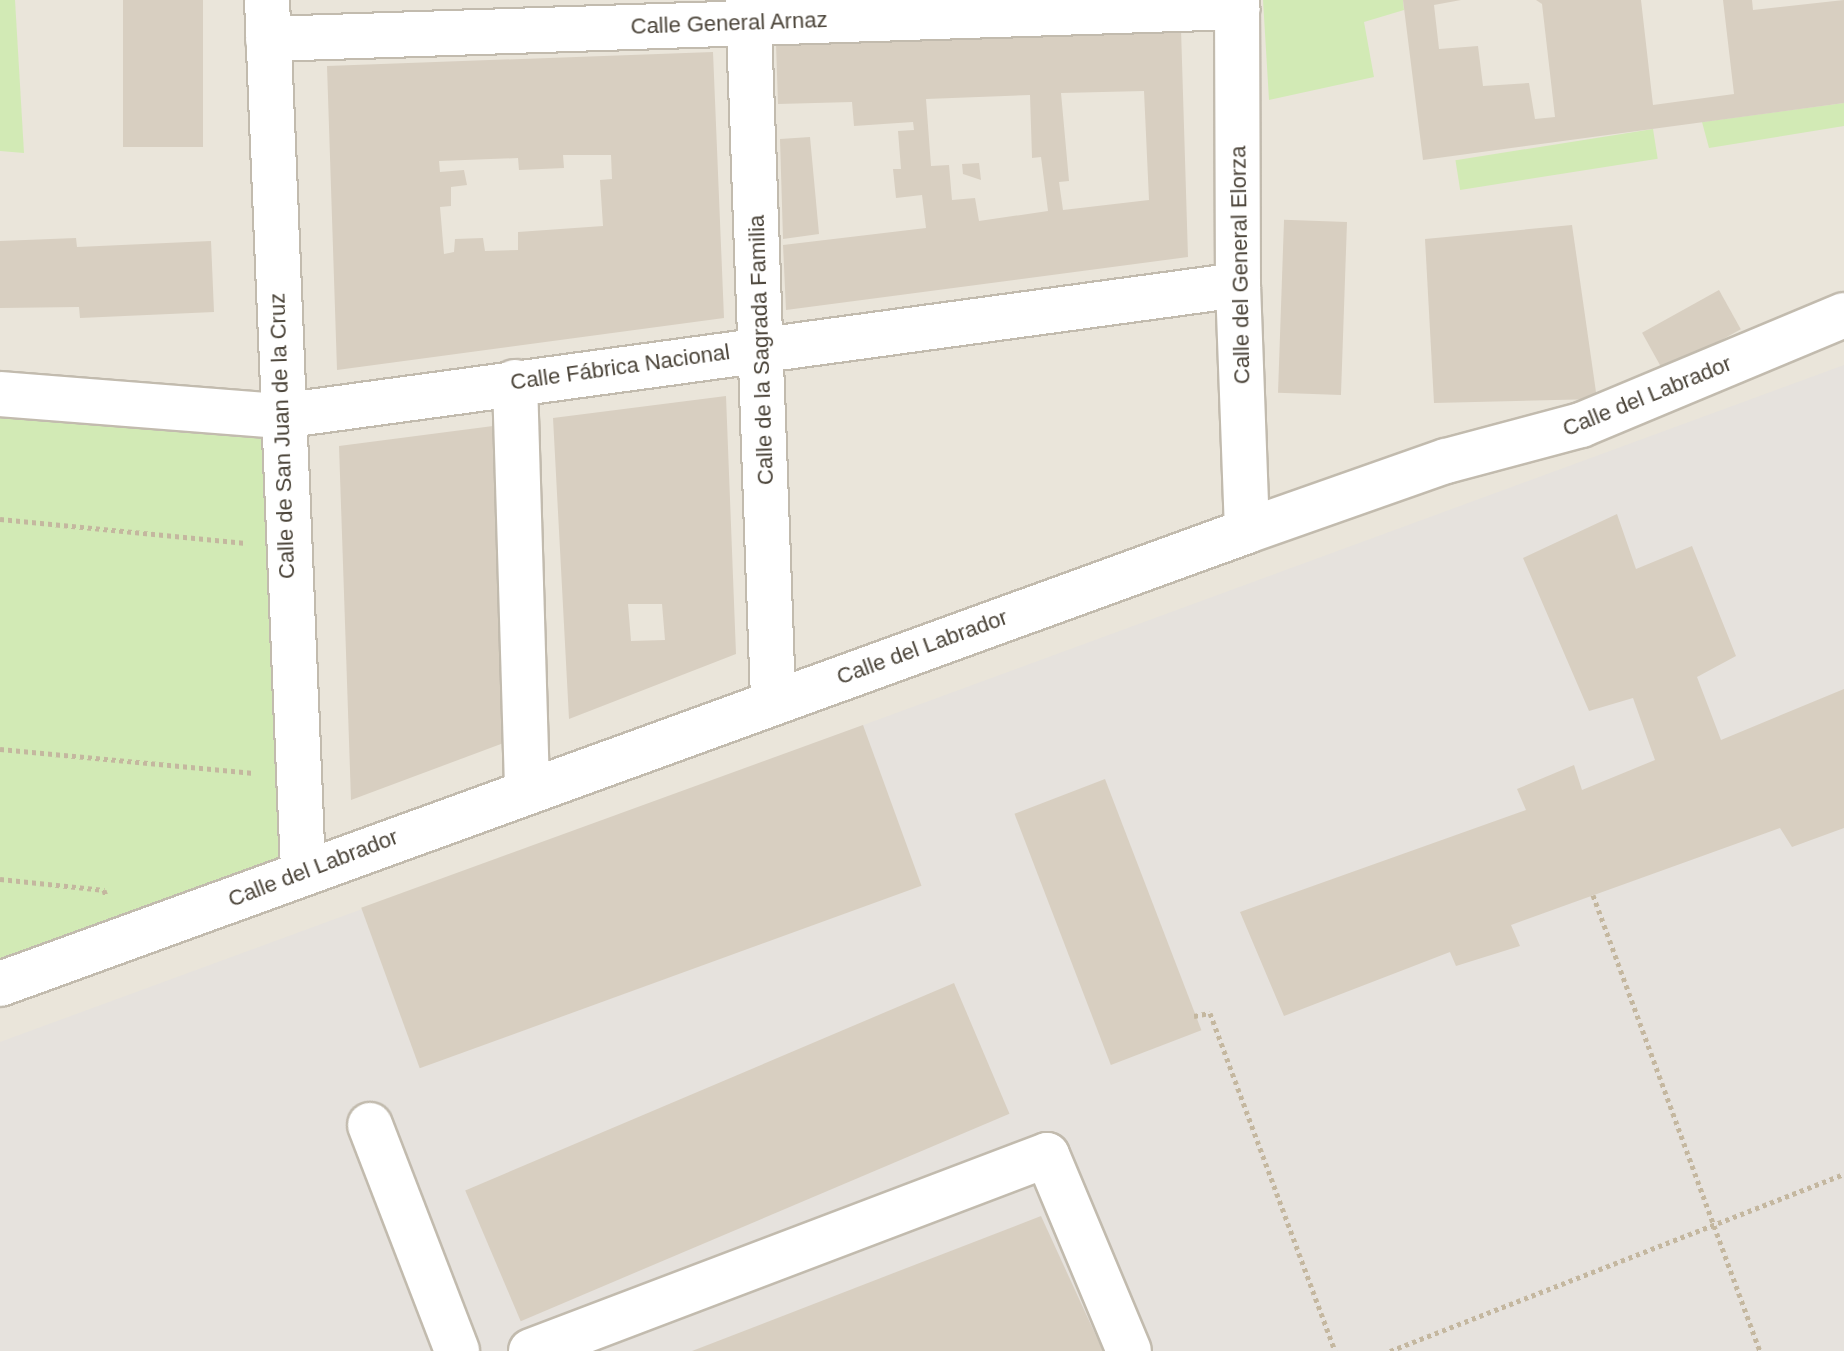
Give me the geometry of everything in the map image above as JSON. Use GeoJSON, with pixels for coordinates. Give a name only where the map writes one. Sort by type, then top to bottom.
{"type":"FeatureCollection","features":[{"type":"Feature","properties":{"kind":"street","name":"Calle General Arnaz"},"geometry":{"type":"LineString","coordinates":[[267,19],[1237,4]]}},
{"type":"Feature","properties":{"kind":"street","name":"Calle del General Elorza"},"geometry":{"type":"LineString","coordinates":[[1237,4],[1238,285],[1247,531]]}},
{"type":"Feature","properties":{"kind":"street","name":"Calle de la Sagrada Familia"},"geometry":{"type":"LineString","coordinates":[[749,11],[773,700]]}},
{"type":"Feature","properties":{"kind":"street","name":"Calle de San Juan de la Cruz"},"geometry":{"type":"LineString","coordinates":[[267,19],[281,416],[303,871]]}},
{"type":"Feature","properties":{"kind":"street","name":"Calle Fábrica Nacional"},"geometry":{"type":"LineString","coordinates":[[0,394],[281,416],[761,347],[1238,285]]}},
{"type":"Feature","properties":{"kind":"street","name":"Calle del Labrador"},"geometry":{"type":"LineString","coordinates":[[0,984],[527,789],[1247,531],[1446,461],[1581,425],[1844,315]]}},
{"type":"Feature","properties":{"kind":"street"},"geometry":{"type":"LineString","coordinates":[[515,382],[527,789]]}},
{"type":"Feature","properties":{"kind":"street"},"geometry":{"type":"LineString","coordinates":[[370,1125],[457,1351]]}},
{"type":"Feature","properties":{"kind":"street"},"geometry":{"type":"LineString","coordinates":[[531,1351],[1047,1155],[1129,1351]]}},
{"type":"Feature","properties":{"kind":"path"},"geometry":{"type":"LineString","coordinates":[[0,519],[287,547]]}},
{"type":"Feature","properties":{"kind":"path"},"geometry":{"type":"LineString","coordinates":[[0,749],[297,777]]}},
{"type":"Feature","properties":{"kind":"path"},"geometry":{"type":"LineString","coordinates":[[0,879],[104,890]]}},
{"type":"Feature","properties":{"kind":"path"},"geometry":{"type":"LineString","coordinates":[[1593,895],[1711,1225],[1760,1351]]}},
{"type":"Feature","properties":{"kind":"path"},"geometry":{"type":"LineString","coordinates":[[1194,1016],[1210,1013],[1335,1351]]}},
{"type":"Feature","properties":{"kind":"path"},"geometry":{"type":"LineString","coordinates":[[1390,1351],[1844,1174]]}},
{"type":"Feature","properties":{"kind":"shaded area"},"geometry":{"type":"Polygon","coordinates":[[[0,0],[1844,0],[1844,1351],[0,1351],[0,0]]]}},
{"type":"Feature","properties":{"kind":"shaded area"},"geometry":{"type":"Polygon","coordinates":[[[1844,365],[1844,1351],[0,1351],[0,1042],[1844,365]]]}},
{"type":"Feature","properties":{"kind":"green space"},"geometry":{"type":"Polygon","coordinates":[[[0,0],[15,0],[24,153],[0,151],[0,0]]]}},
{"type":"Feature","properties":{"kind":"green space"},"geometry":{"type":"Polygon","coordinates":[[[1263,0],[1403,0],[1404,10],[1364,22],[1374,77],[1269,100],[1263,0]]]}},
{"type":"Feature","properties":{"kind":"green space"},"geometry":{"type":"Polygon","coordinates":[[[1844,103],[1844,126],[1709,148],[1702,122],[1844,103]]]}},
{"type":"Feature","properties":{"kind":"green space"},"geometry":{"type":"Polygon","coordinates":[[[1653,129],[1658,159],[1460,190],[1455,160],[1653,129]]]}},
{"type":"Feature","properties":{"kind":"green space"},"geometry":{"type":"Polygon","coordinates":[[[0,394],[281,416],[303,871],[0,984],[0,394]]]}},
{"type":"Feature","properties":{"kind":"building"},"geometry":{"type":"Polygon","coordinates":[[[123,0],[203,0],[203,147],[123,147],[123,0]]]}},
{"type":"Feature","properties":{"kind":"building"},"geometry":{"type":"Polygon","coordinates":[[[1403,0],[1461,0],[1434,5],[1439,49],[1478,46],[1483,86],[1529,83],[1535,119],[1555,117],[1542,4],[1536,0],[1641,0],[1653,105],[1734,94],[1723,0],[1752,0],[1753,10],[1844,0],[1844,103],[1423,160],[1403,0]]]}},
{"type":"Feature","properties":{"kind":"building"},"geometry":{"type":"Polygon","coordinates":[[[1181,29],[1188,257],[786,310],[783,245],[926,228],[922,195],[896,198],[893,169],[901,169],[898,131],[914,130],[913,122],[854,126],[852,102],[778,104],[776,44],[1181,29]],[[1144,91],[1061,93],[1069,181],[1059,182],[1063,210],[1149,200],[1144,91]],[[1030,95],[926,99],[931,166],[949,165],[952,200],[975,198],[979,221],[1048,211],[1041,157],[1032,158],[1030,95]]]}},
{"type":"Feature","properties":{"kind":"building"},"geometry":{"type":"Polygon","coordinates":[[[713,52],[724,318],[337,370],[327,66],[713,52]],[[563,155],[564,168],[519,170],[518,158],[439,161],[440,172],[464,170],[467,185],[451,187],[451,206],[440,207],[444,254],[454,252],[455,239],[483,238],[485,251],[518,250],[518,232],[603,226],[600,180],[612,179],[611,155],[563,155]]]}},
{"type":"Feature","properties":{"kind":"building"},"geometry":{"type":"Polygon","coordinates":[[[810,137],[819,234],[783,239],[780,139],[810,137]]]}},
{"type":"Feature","properties":{"kind":"building"},"geometry":{"type":"Polygon","coordinates":[[[979,163],[981,180],[963,174],[962,164],[979,163]]]}},
{"type":"Feature","properties":{"kind":"building"},"geometry":{"type":"Polygon","coordinates":[[[1284,220],[1347,222],[1341,395],[1278,393],[1284,220]]]}},
{"type":"Feature","properties":{"kind":"building"},"geometry":{"type":"Polygon","coordinates":[[[1572,225],[1597,399],[1434,403],[1425,239],[1572,225]]]}},
{"type":"Feature","properties":{"kind":"building"},"geometry":{"type":"Polygon","coordinates":[[[76,238],[77,247],[211,241],[214,312],[80,318],[79,307],[0,308],[0,241],[76,238]]]}},
{"type":"Feature","properties":{"kind":"building"},"geometry":{"type":"Polygon","coordinates":[[[1719,290],[1741,329],[1664,372],[1642,333],[1719,290]]]}},
{"type":"Feature","properties":{"kind":"building"},"geometry":{"type":"Polygon","coordinates":[[[726,396],[736,654],[569,719],[553,418],[726,396]],[[628,604],[631,641],[665,640],[662,604],[628,604]]]}},
{"type":"Feature","properties":{"kind":"building"},"geometry":{"type":"Polygon","coordinates":[[[493,426],[509,741],[351,800],[339,446],[493,426]]]}},
{"type":"Feature","properties":{"kind":"building"},"geometry":{"type":"Polygon","coordinates":[[[1617,514],[1636,569],[1692,546],[1736,656],[1697,677],[1721,740],[1844,689],[1844,828],[1792,847],[1780,828],[1511,925],[1520,946],[1456,966],[1450,952],[1284,1016],[1240,912],[1526,810],[1517,789],[1574,765],[1582,790],[1655,760],[1633,698],[1589,711],[1523,558],[1617,514]]]}},
{"type":"Feature","properties":{"kind":"building"},"geometry":{"type":"Polygon","coordinates":[[[863,725],[921,886],[420,1068],[361,908],[863,725]]]}},
{"type":"Feature","properties":{"kind":"building"},"geometry":{"type":"Polygon","coordinates":[[[1105,779],[1201,1030],[1111,1065],[1014,814],[1105,779]]]}},
{"type":"Feature","properties":{"kind":"building"},"geometry":{"type":"Polygon","coordinates":[[[954,983],[1009,1114],[521,1321],[465,1190],[954,983]]]}},
{"type":"Feature","properties":{"kind":"building"},"geometry":{"type":"Polygon","coordinates":[[[1041,1216],[1103,1351],[692,1351],[1041,1216]]]}}]}
